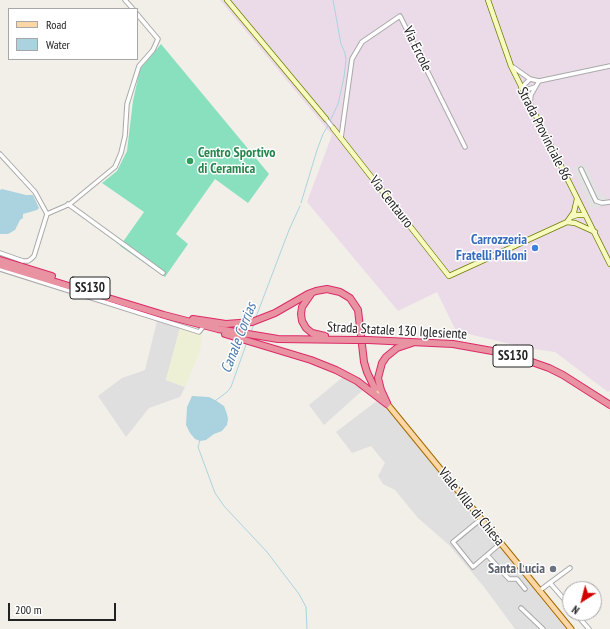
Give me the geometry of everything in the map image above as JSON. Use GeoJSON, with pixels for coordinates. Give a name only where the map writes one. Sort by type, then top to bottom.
{"type":"FeatureCollection","features":[{"type":"Feature","properties":{"kind":"highway","name":"Strada Statale 130 Iglesiente"},"geometry":{"type":"LineString","coordinates":[[0,260],[246,338],[259,337],[419,342],[470,346],[509,354],[549,368],[578,383],[610,405]]}},
{"type":"Feature","properties":{"kind":"highway","name":"Strada Statale 130 Iglesiente"},"geometry":{"type":"LineString","coordinates":[[0,264],[164,315],[218,329]]}},
{"type":"Feature","properties":{"kind":"highway"},"geometry":{"type":"LineString","coordinates":[[180,316],[211,323],[226,324],[252,322],[275,314],[312,293],[327,289],[345,294],[354,303],[358,310],[364,362],[375,389]]}},
{"type":"Feature","properties":{"kind":"highway"},"geometry":{"type":"LineString","coordinates":[[312,293],[304,303],[301,314],[304,325],[309,331],[318,336],[342,336],[354,340]]}},
{"type":"Feature","properties":{"kind":"highway"},"geometry":{"type":"LineString","coordinates":[[164,315],[246,338],[256,344],[311,360],[336,370],[357,381],[387,404]]}},
{"type":"Feature","properties":{"kind":"highway"},"geometry":{"type":"LineString","coordinates":[[387,404],[378,378],[382,363],[386,357],[397,348],[408,342]]}},
{"type":"Feature","properties":{"kind":"main road","name":"Viale Villa di Chiesa"},"geometry":{"type":"LineString","coordinates":[[375,389],[571,629]]}},
{"type":"Feature","properties":{"kind":"street"},"geometry":{"type":"LineString","coordinates":[[125,0],[132,8]]}},
{"type":"Feature","properties":{"kind":"street"},"geometry":{"type":"LineString","coordinates":[[227,0],[333,128]]}},
{"type":"Feature","properties":{"kind":"street","name":"Strada Provinciale 86"},"geometry":{"type":"LineString","coordinates":[[488,0],[511,66],[521,88],[610,264]]}},
{"type":"Feature","properties":{"kind":"street"},"geometry":{"type":"LineString","coordinates":[[0,253],[23,261],[28,261],[31,259],[34,256],[48,214],[68,204],[115,167],[121,153],[125,136],[127,104],[139,66],[153,50],[158,39],[138,15]]}},
{"type":"Feature","properties":{"kind":"street","name":"Via Ercole"},"geometry":{"type":"LineString","coordinates":[[341,138],[352,59],[362,42],[400,16],[465,147]]}},
{"type":"Feature","properties":{"kind":"street"},"geometry":{"type":"LineString","coordinates":[[511,66],[520,74],[530,79],[539,81],[610,66]]}},
{"type":"Feature","properties":{"kind":"street"},"geometry":{"type":"LineString","coordinates":[[521,88],[530,79]]}},
{"type":"Feature","properties":{"kind":"street"},"geometry":{"type":"LineString","coordinates":[[530,106],[531,95],[539,81]]}},
{"type":"Feature","properties":{"kind":"street"},"geometry":{"type":"LineString","coordinates":[[521,88],[535,87]]}},
{"type":"Feature","properties":{"kind":"street","name":"Via Centauro"},"geometry":{"type":"LineString","coordinates":[[333,128],[448,276],[567,222]]}},
{"type":"Feature","properties":{"kind":"street"},"geometry":{"type":"LineString","coordinates":[[0,154],[35,192],[48,214]]}},
{"type":"Feature","properties":{"kind":"street"},"geometry":{"type":"LineString","coordinates":[[580,169],[596,201],[602,203],[610,202]]}},
{"type":"Feature","properties":{"kind":"street"},"geometry":{"type":"LineString","coordinates":[[567,222],[571,217],[577,199]]}},
{"type":"Feature","properties":{"kind":"street"},"geometry":{"type":"LineString","coordinates":[[68,204],[163,272]]}},
{"type":"Feature","properties":{"kind":"street"},"geometry":{"type":"LineString","coordinates":[[571,217],[585,214]]}},
{"type":"Feature","properties":{"kind":"street"},"geometry":{"type":"LineString","coordinates":[[575,223],[580,221],[585,214]]}},
{"type":"Feature","properties":{"kind":"street"},"geometry":{"type":"LineString","coordinates":[[567,222],[575,223],[594,232]]}},
{"type":"Feature","properties":{"kind":"street"},"geometry":{"type":"LineString","coordinates":[[0,269],[199,332],[203,327]]}},
{"type":"Feature","properties":{"kind":"street"},"geometry":{"type":"LineString","coordinates":[[481,519],[453,542],[473,567],[501,543]]}},
{"type":"Feature","properties":{"kind":"street"},"geometry":{"type":"LineString","coordinates":[[487,555],[509,579],[517,579],[525,589]]}},
{"type":"Feature","properties":{"kind":"street"},"geometry":{"type":"LineString","coordinates":[[539,591],[570,568]]}},
{"type":"Feature","properties":{"kind":"street"},"geometry":{"type":"LineString","coordinates":[[550,583],[562,597]]}},
{"type":"Feature","properties":{"kind":"street"},"geometry":{"type":"LineString","coordinates":[[521,608],[543,629]]}},
{"type":"Feature","properties":{"kind":"street"},"geometry":{"type":"LineString","coordinates":[[582,621],[589,629]]}},
{"type":"Feature","properties":{"kind":"shaded area"},"geometry":{"type":"Polygon","coordinates":[[[220,0],[610,0],[610,390],[608,392],[555,352],[527,348],[456,331],[437,292],[398,311],[307,202],[332,135],[220,0]]]}},
{"type":"Feature","properties":{"kind":"shaded area"},"geometry":{"type":"Polygon","coordinates":[[[585,163],[598,191],[608,199],[609,204],[591,209],[573,168],[585,163]]]}},
{"type":"Feature","properties":{"kind":"shaded area"},"geometry":{"type":"Polygon","coordinates":[[[157,321],[180,328],[166,380],[185,387],[180,397],[149,408],[126,437],[98,396],[122,378],[145,370],[157,321]]]}},
{"type":"Feature","properties":{"kind":"shaded area"},"geometry":{"type":"Polygon","coordinates":[[[343,377],[363,390],[324,425],[309,405],[343,377]]]}},
{"type":"Feature","properties":{"kind":"shaded area"},"geometry":{"type":"Polygon","coordinates":[[[378,400],[400,424],[566,629],[515,629],[484,587],[449,545],[418,518],[395,490],[383,484],[378,476],[385,463],[371,446],[352,453],[336,432],[378,400]]]}},
{"type":"Feature","properties":{"kind":"green space","name":"Centro Sportivo di Ceramica"},"geometry":{"type":"Polygon","coordinates":[[[161,44],[269,174],[248,203],[215,179],[176,234],[188,244],[165,277],[120,246],[144,212],[102,183],[117,171],[127,151],[133,101],[140,69],[161,44]]]}},
{"type":"Feature","properties":{"kind":"green space"},"geometry":{"type":"Polygon","coordinates":[[[180,328],[202,335],[200,351],[185,387],[166,380],[180,328]]]}},
{"type":"Feature","properties":{"kind":"water"},"geometry":{"type":"Polygon","coordinates":[[[2,189],[26,195],[33,195],[39,208],[23,214],[23,218],[20,220],[15,230],[8,234],[0,234],[0,190],[2,189]]]}},
{"type":"Feature","properties":{"kind":"water"},"geometry":{"type":"Polygon","coordinates":[[[192,396],[209,397],[215,400],[224,406],[227,414],[227,425],[222,431],[214,434],[206,440],[200,441],[195,439],[186,425],[187,407],[192,396]]]}},
{"type":"Feature","properties":{"kind":"waterway","name":"Canale Corrias"},"geometry":{"type":"LineString","coordinates":[[330,121],[338,104],[346,60],[341,44],[333,0]]}},
{"type":"Feature","properties":{"kind":"waterway","name":"Canale Corrias"},"geometry":{"type":"LineString","coordinates":[[301,203],[317,150],[323,134],[329,124]]}},
{"type":"Feature","properties":{"kind":"waterway","name":"Canale Corrias"},"geometry":{"type":"LineString","coordinates":[[256,317],[289,230],[300,206]]}},
{"type":"Feature","properties":{"kind":"waterway","name":"Canale Corrias"},"geometry":{"type":"LineString","coordinates":[[251,332],[254,324]]}},
{"type":"Feature","properties":{"kind":"waterway","name":"Canale Corrias"},"geometry":{"type":"LineString","coordinates":[[215,401],[231,387],[247,342]]}},
{"type":"Feature","properties":{"kind":"waterway","name":"Canale Corrias"},"geometry":{"type":"LineString","coordinates":[[200,440],[198,447],[215,493],[224,506],[267,552],[299,594],[306,607],[307,629]]}},
{"type":"Feature","properties":{"kind":"place","name":"Centro Sportivo di Ceramica"},"geometry":{"type":"Point","coordinates":[190,161]}},
{"type":"Feature","properties":{"kind":"place","name":"Carrozzeria Fratelli Pilloni"},"geometry":{"type":"Point","coordinates":[535,248]}},
{"type":"Feature","properties":{"kind":"place","name":"Santa Lucia"},"geometry":{"type":"Point","coordinates":[553,569]}}]}
